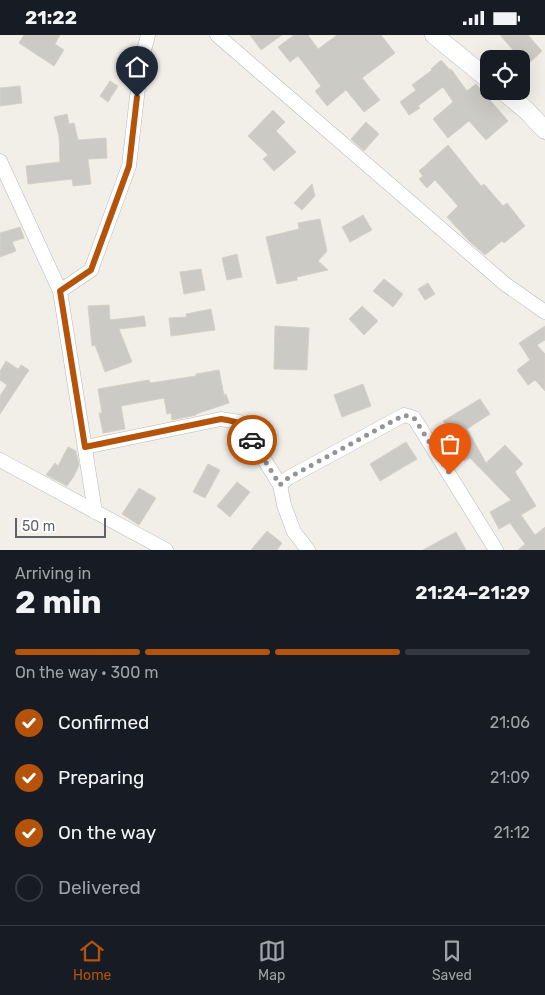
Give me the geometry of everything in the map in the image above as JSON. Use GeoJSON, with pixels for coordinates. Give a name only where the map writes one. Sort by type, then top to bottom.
{"type":"FeatureCollection","features":[{"type":"Feature","properties":{"kind":"street"},"geometry":{"type":"LineString","coordinates":[[60,291],[91,270],[129,166],[141,62],[148,35]]}},
{"type":"Feature","properties":{"kind":"street"},"geometry":{"type":"LineString","coordinates":[[217,35],[505,284],[545,312]]}},
{"type":"Feature","properties":{"kind":"street"},"geometry":{"type":"LineString","coordinates":[[434,35],[480,73]]}},
{"type":"Feature","properties":{"kind":"street"},"geometry":{"type":"LineString","coordinates":[[514,100],[545,130]]}},
{"type":"Feature","properties":{"kind":"street"},"geometry":{"type":"LineString","coordinates":[[0,161],[60,291],[95,512]]}},
{"type":"Feature","properties":{"kind":"street"},"geometry":{"type":"LineString","coordinates":[[280,485],[288,478],[404,415],[414,418],[496,550]]}},
{"type":"Feature","properties":{"kind":"street"},"geometry":{"type":"LineString","coordinates":[[85,447],[221,419],[239,422],[248,430],[280,485],[284,505],[294,531],[308,550]]}},
{"type":"Feature","properties":{"kind":"street"},"geometry":{"type":"LineString","coordinates":[[0,460],[166,550]]}},
{"type":"Feature","properties":{"kind":"building"},"geometry":{"type":"Polygon","coordinates":[[[24,35],[60,35],[55,44],[64,50],[54,66],[19,43],[24,35]]]}},
{"type":"Feature","properties":{"kind":"building"},"geometry":{"type":"Polygon","coordinates":[[[250,35],[282,35],[261,50],[250,35]]]}},
{"type":"Feature","properties":{"kind":"building"},"geometry":{"type":"Polygon","coordinates":[[[294,35],[308,35],[318,49],[337,35],[381,35],[395,53],[362,78],[380,100],[364,112],[346,90],[327,106],[315,91],[321,86],[298,56],[290,62],[278,47],[294,35]]]}},
{"type":"Feature","properties":{"kind":"building"},"geometry":{"type":"Polygon","coordinates":[[[500,35],[528,35],[542,51],[530,62],[530,50],[513,50],[500,35]]]}},
{"type":"Feature","properties":{"kind":"building"},"geometry":{"type":"Polygon","coordinates":[[[441,60],[451,69],[467,91],[476,84],[480,89],[480,100],[490,100],[508,121],[486,140],[469,121],[448,138],[433,119],[453,102],[443,87],[418,106],[420,108],[409,115],[400,102],[416,90],[412,85],[441,60]]]}},
{"type":"Feature","properties":{"kind":"building"},"geometry":{"type":"Polygon","coordinates":[[[110,81],[118,86],[108,102],[100,96],[110,81]]]}},
{"type":"Feature","properties":{"kind":"building"},"geometry":{"type":"Polygon","coordinates":[[[20,86],[22,103],[0,106],[0,88],[20,86]]]}},
{"type":"Feature","properties":{"kind":"building"},"geometry":{"type":"Polygon","coordinates":[[[273,110],[285,122],[276,131],[296,152],[274,171],[263,159],[268,155],[248,136],[273,110]]]}},
{"type":"Feature","properties":{"kind":"building"},"geometry":{"type":"Polygon","coordinates":[[[67,114],[69,124],[74,123],[78,140],[106,138],[107,158],[88,159],[91,184],[73,186],[72,179],[28,184],[26,166],[60,162],[59,136],[54,117],[67,114]]]}},
{"type":"Feature","properties":{"kind":"building"},"geometry":{"type":"Polygon","coordinates":[[[366,122],[379,134],[364,151],[351,139],[366,122]]]}},
{"type":"Feature","properties":{"kind":"building"},"geometry":{"type":"Polygon","coordinates":[[[448,145],[481,186],[484,184],[503,206],[507,203],[525,226],[485,255],[447,217],[458,206],[435,180],[427,188],[419,179],[423,176],[419,171],[448,145]]]}},
{"type":"Feature","properties":{"kind":"building"},"geometry":{"type":"Polygon","coordinates":[[[312,184],[315,196],[302,210],[294,203],[312,184]]]}},
{"type":"Feature","properties":{"kind":"building"},"geometry":{"type":"Polygon","coordinates":[[[363,215],[372,230],[350,242],[342,227],[363,215]]]}},
{"type":"Feature","properties":{"kind":"building"},"geometry":{"type":"Polygon","coordinates":[[[320,219],[327,251],[318,261],[328,270],[277,284],[266,237],[299,229],[298,223],[320,219]]]}},
{"type":"Feature","properties":{"kind":"building"},"geometry":{"type":"Polygon","coordinates":[[[20,227],[24,238],[12,242],[16,251],[0,257],[0,233],[20,227]]]}},
{"type":"Feature","properties":{"kind":"building"},"geometry":{"type":"Polygon","coordinates":[[[237,254],[242,277],[227,280],[222,258],[237,254]]]}},
{"type":"Feature","properties":{"kind":"building"},"geometry":{"type":"Polygon","coordinates":[[[201,269],[205,290],[184,294],[180,272],[201,269]]]}},
{"type":"Feature","properties":{"kind":"building"},"geometry":{"type":"Polygon","coordinates":[[[384,279],[403,294],[393,307],[373,291],[384,279]]]}},
{"type":"Feature","properties":{"kind":"building"},"geometry":{"type":"Polygon","coordinates":[[[428,283],[435,294],[425,300],[418,289],[428,283]]]}},
{"type":"Feature","properties":{"kind":"building"},"geometry":{"type":"Polygon","coordinates":[[[109,305],[110,320],[144,316],[146,326],[119,329],[132,362],[105,372],[95,345],[92,346],[88,306],[109,305]]]}},
{"type":"Feature","properties":{"kind":"building"},"geometry":{"type":"Polygon","coordinates":[[[362,306],[378,321],[364,335],[349,319],[362,306]]]}},
{"type":"Feature","properties":{"kind":"building"},"geometry":{"type":"Polygon","coordinates":[[[211,309],[215,330],[171,336],[169,318],[187,317],[186,314],[211,309]]]}},
{"type":"Feature","properties":{"kind":"building"},"geometry":{"type":"Polygon","coordinates":[[[275,326],[309,328],[307,370],[274,369],[275,326]]]}},
{"type":"Feature","properties":{"kind":"building"},"geometry":{"type":"Polygon","coordinates":[[[545,326],[545,340],[537,345],[545,354],[545,391],[535,380],[528,385],[517,370],[530,360],[519,343],[545,326]]]}},
{"type":"Feature","properties":{"kind":"building"},"geometry":{"type":"Polygon","coordinates":[[[6,361],[18,369],[21,365],[29,370],[0,414],[0,396],[7,385],[0,380],[0,371],[6,361]]]}},
{"type":"Feature","properties":{"kind":"building"},"geometry":{"type":"Polygon","coordinates":[[[219,370],[224,395],[226,394],[229,403],[196,415],[172,420],[171,413],[167,414],[164,398],[121,406],[125,429],[103,433],[99,413],[102,413],[98,389],[149,380],[150,383],[196,376],[196,374],[219,370]]]}},
{"type":"Feature","properties":{"kind":"building"},"geometry":{"type":"Polygon","coordinates":[[[363,384],[371,406],[342,417],[334,395],[363,384]]]}},
{"type":"Feature","properties":{"kind":"building"},"geometry":{"type":"Polygon","coordinates":[[[480,399],[490,414],[467,429],[486,463],[505,445],[523,464],[515,472],[536,506],[521,515],[535,535],[545,527],[545,550],[518,550],[525,544],[510,523],[499,529],[490,512],[511,500],[470,458],[464,461],[455,446],[457,444],[443,421],[480,399]]]}},
{"type":"Feature","properties":{"kind":"building"},"geometry":{"type":"Polygon","coordinates":[[[406,442],[417,459],[380,481],[370,464],[406,442]]]}},
{"type":"Feature","properties":{"kind":"building"},"geometry":{"type":"Polygon","coordinates":[[[68,447],[76,451],[79,465],[67,486],[46,475],[55,463],[58,466],[68,447]]]}},
{"type":"Feature","properties":{"kind":"building"},"geometry":{"type":"Polygon","coordinates":[[[208,464],[220,470],[205,498],[193,492],[208,464]]]}},
{"type":"Feature","properties":{"kind":"building"},"geometry":{"type":"Polygon","coordinates":[[[237,482],[250,492],[230,517],[217,506],[237,482]]]}},
{"type":"Feature","properties":{"kind":"building"},"geometry":{"type":"Polygon","coordinates":[[[139,488],[156,498],[139,525],[122,514],[139,488]]]}},
{"type":"Feature","properties":{"kind":"building"},"geometry":{"type":"Polygon","coordinates":[[[267,531],[282,543],[277,550],[251,550],[267,531]]]}},
{"type":"Feature","properties":{"kind":"building"},"geometry":{"type":"Polygon","coordinates":[[[456,532],[466,550],[423,550],[456,532]]]}},
{"type":"Feature","properties":{"kind":"way so far"},"geometry":{"type":"LineString","coordinates":[[252,440],[280,485],[288,478],[404,415],[414,418],[450,474]]}},
{"type":"Feature","properties":{"kind":"route"},"geometry":{"type":"LineString","coordinates":[[137,97],[129,166],[91,270],[60,291],[85,447],[221,419],[239,422],[248,430],[252,440]]}}]}
